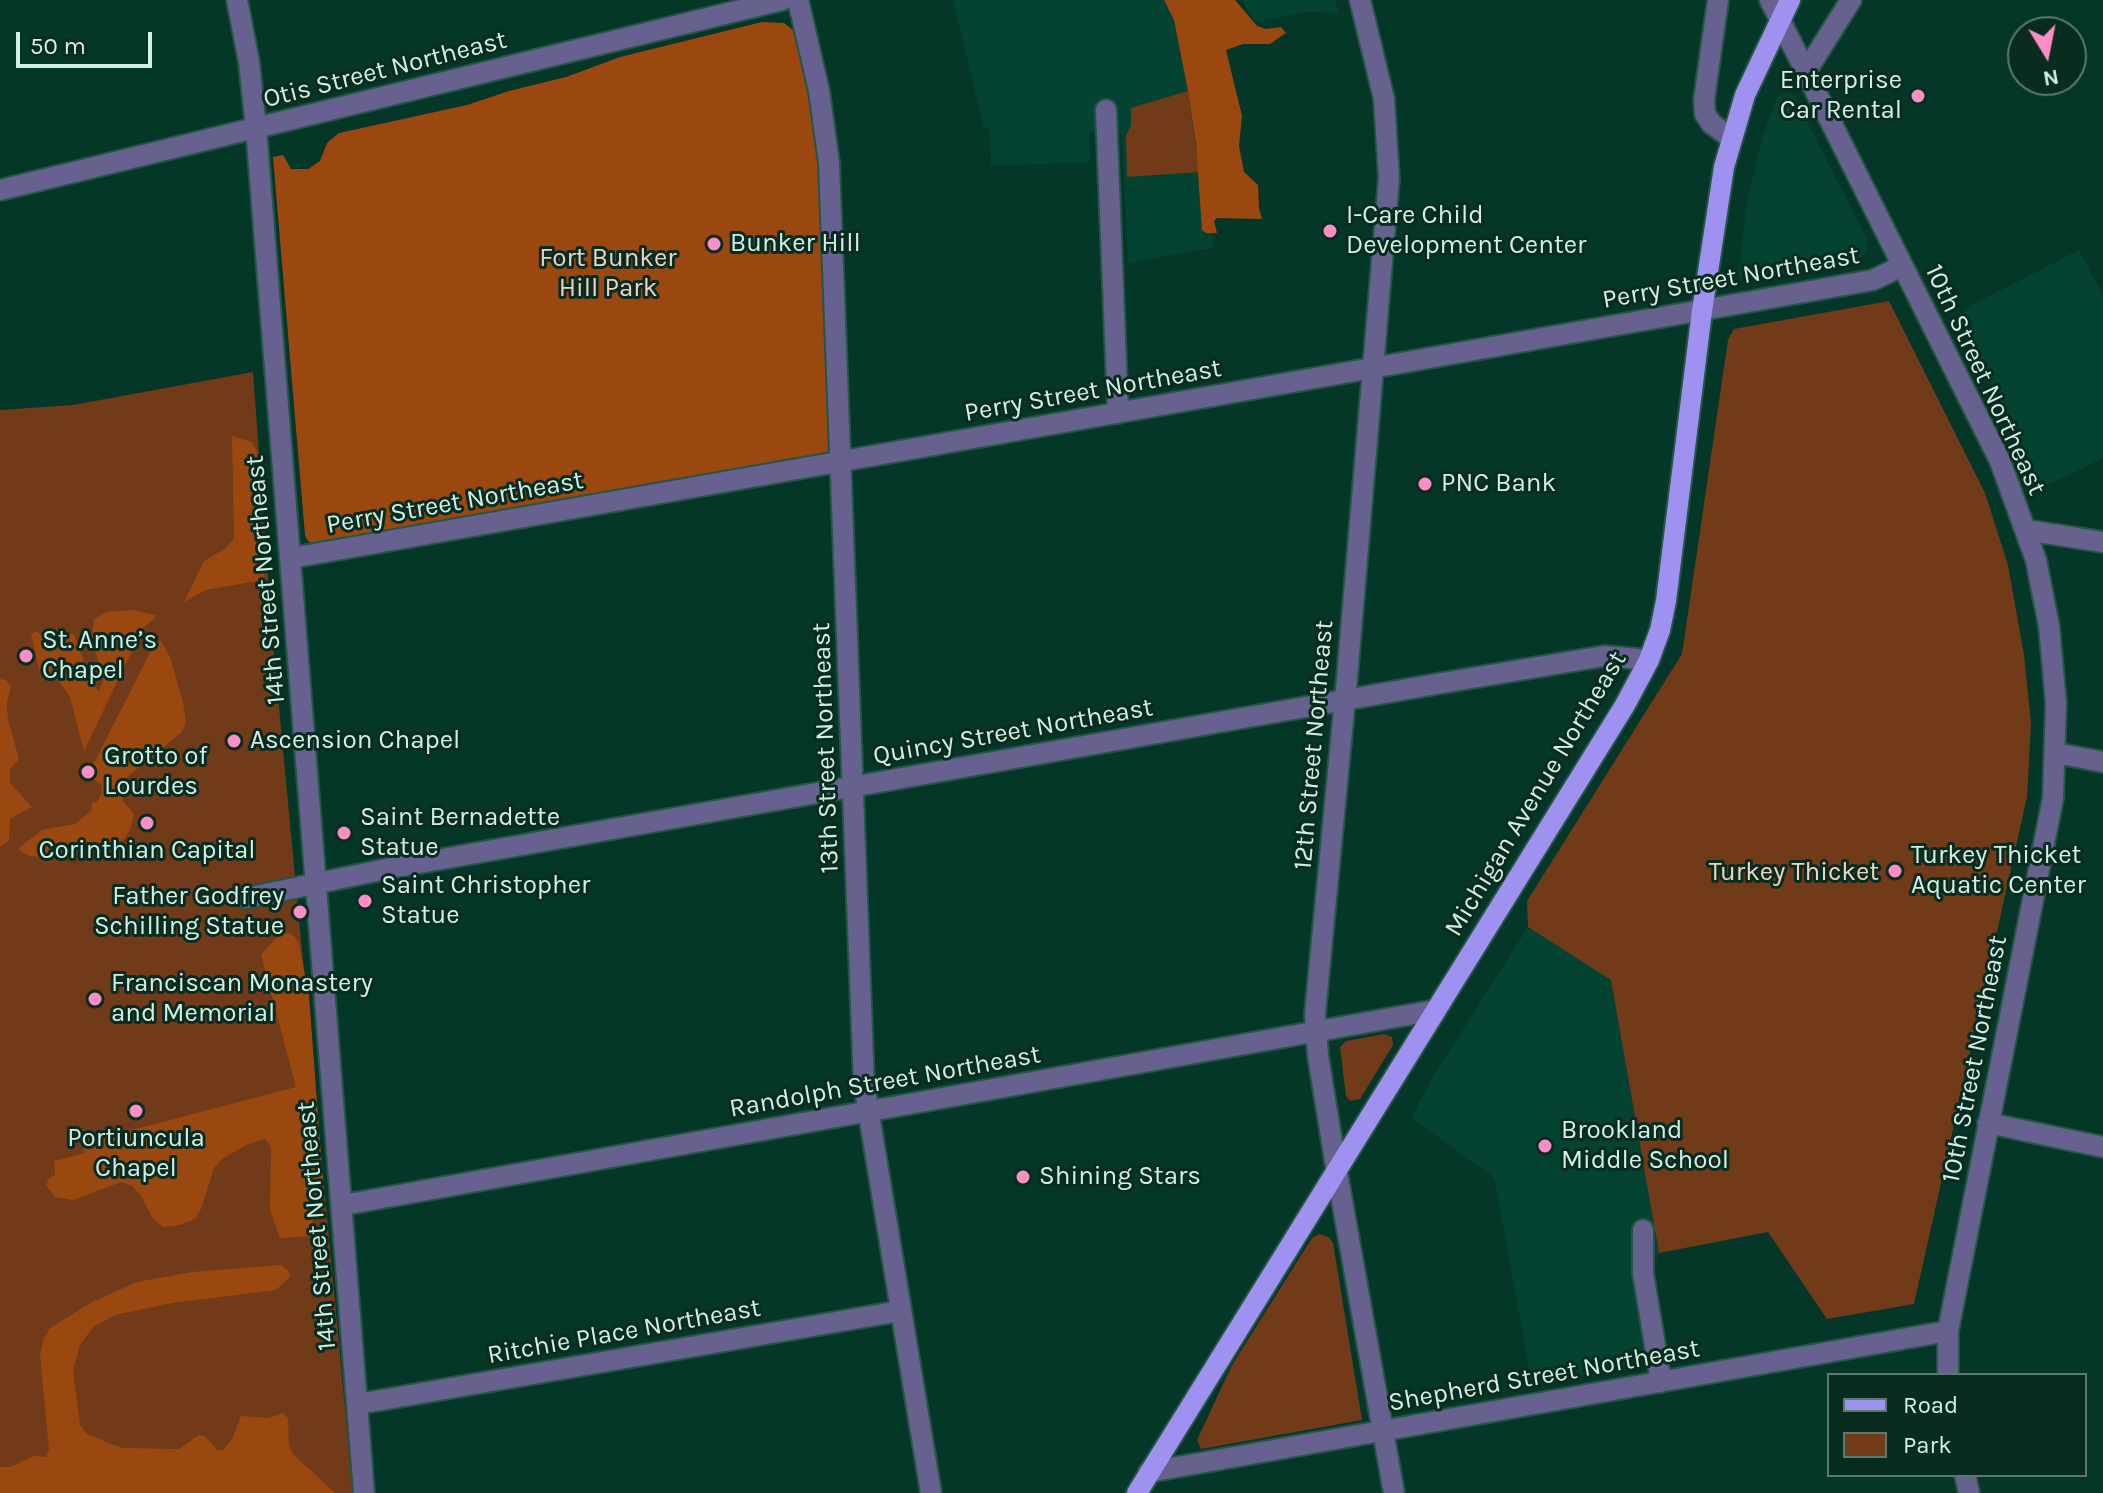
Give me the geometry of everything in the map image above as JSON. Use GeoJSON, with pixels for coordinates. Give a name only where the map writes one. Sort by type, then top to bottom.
{"type":"FeatureCollection","features":[{"type":"Feature","properties":{"kind":"main road","name":"Michigan Avenue Northeast"},"geometry":{"type":"LineString","coordinates":[[1137,1493],[1336,1167],[1637,686],[1649,660],[1666,601],[1720,188],[1731,138],[1749,86],[1790,0]]}},
{"type":"Feature","properties":{"kind":"street","name":"14th Street Northeast"},"geometry":{"type":"LineString","coordinates":[[237,0],[249,62],[256,128],[364,1493]]}},
{"type":"Feature","properties":{"kind":"street","name":"Otis Street Northeast"},"geometry":{"type":"LineString","coordinates":[[0,190],[782,0]]}},
{"type":"Feature","properties":{"kind":"street","name":"13th Street Northeast"},"geometry":{"type":"LineString","coordinates":[[798,0],[819,91],[828,151],[867,1111],[931,1493]]}},
{"type":"Feature","properties":{"kind":"street","name":"12th Street Northeast"},"geometry":{"type":"LineString","coordinates":[[1360,0],[1384,99],[1389,152],[1387,220],[1315,1014],[1336,1167],[1394,1493]]}},
{"type":"Feature","properties":{"kind":"street"},"geometry":{"type":"LineString","coordinates":[[1718,0],[1704,100],[1705,114],[1721,133],[1731,138]]}},
{"type":"Feature","properties":{"kind":"street","name":"10th Street Northeast"},"geometry":{"type":"LineString","coordinates":[[1770,0],[1999,459],[2026,530],[2048,617],[2056,703],[2048,825],[1948,1331],[1948,1373]]}},
{"type":"Feature","properties":{"kind":"street"},"geometry":{"type":"LineString","coordinates":[[1805,73],[1851,0]]}},
{"type":"Feature","properties":{"kind":"street"},"geometry":{"type":"LineString","coordinates":[[1106,110],[1118,413]]}},
{"type":"Feature","properties":{"kind":"street","name":"Perry Street Northeast"},"geometry":{"type":"LineString","coordinates":[[291,558],[1702,311],[1873,280],[1902,266]]}},
{"type":"Feature","properties":{"kind":"street"},"geometry":{"type":"LineString","coordinates":[[2026,530],[2103,542]]}},
{"type":"Feature","properties":{"kind":"street","name":"Quincy Street Northeast"},"geometry":{"type":"LineString","coordinates":[[236,900],[853,786],[1604,656],[1649,660]]}},
{"type":"Feature","properties":{"kind":"street"},"geometry":{"type":"LineString","coordinates":[[2055,753],[2103,762]]}},
{"type":"Feature","properties":{"kind":"street","name":"Randolph Street Northeast"},"geometry":{"type":"LineString","coordinates":[[343,1205],[1436,1010]]}},
{"type":"Feature","properties":{"kind":"street"},"geometry":{"type":"LineString","coordinates":[[1988,1123],[2103,1147]]}},
{"type":"Feature","properties":{"kind":"street"},"geometry":{"type":"LineString","coordinates":[[1643,1230],[1643,1273],[1661,1382]]}},
{"type":"Feature","properties":{"kind":"street","name":"Ritchie Place Northeast"},"geometry":{"type":"LineString","coordinates":[[358,1404],[900,1311]]}},
{"type":"Feature","properties":{"kind":"street","name":"Shepherd Street Northeast"},"geometry":{"type":"LineString","coordinates":[[1149,1472],[1948,1331]]}},
{"type":"Feature","properties":{"kind":"shaded area"},"geometry":{"type":"Polygon","coordinates":[[[953,0],[1208,0],[1235,129],[1238,217],[1212,218],[1213,248],[1128,263],[1122,133],[1089,132],[1090,162],[991,166],[990,128],[984,128],[953,0]]]}},
{"type":"Feature","properties":{"kind":"shaded area"},"geometry":{"type":"Polygon","coordinates":[[[1242,0],[1335,0],[1339,13],[1307,12],[1256,22],[1242,0]]]}},
{"type":"Feature","properties":{"kind":"shaded area"},"geometry":{"type":"Polygon","coordinates":[[[1792,92],[1867,239],[1867,249],[1855,261],[1747,281],[1739,277],[1746,205],[1763,136],[1777,96],[1792,92]]]}},
{"type":"Feature","properties":{"kind":"shaded area"},"geometry":{"type":"Polygon","coordinates":[[[2079,250],[2103,296],[2103,458],[2041,488],[1957,316],[2079,250]]]}},
{"type":"Feature","properties":{"kind":"shaded area","name":"Brookland Middle School"},"geometry":{"type":"Polygon","coordinates":[[[1528,927],[1611,980],[1659,1253],[1653,1270],[1667,1358],[1532,1385],[1495,1181],[1489,1173],[1411,1118],[1431,1080],[1528,927]]]}},
{"type":"Feature","properties":{"kind":"green space"},"geometry":{"type":"Polygon","coordinates":[[[1164,0],[1235,0],[1257,26],[1266,29],[1281,27],[1286,33],[1270,44],[1243,44],[1226,50],[1242,116],[1239,146],[1244,172],[1258,185],[1262,219],[1217,218],[1214,221],[1217,233],[1202,230],[1196,145],[1188,91],[1174,20],[1164,0]]]}},
{"type":"Feature","properties":{"kind":"green space","name":"Fort Bunker Hill Park"},"geometry":{"type":"Polygon","coordinates":[[[762,22],[784,23],[793,30],[809,86],[818,141],[832,454],[314,545],[308,541],[305,535],[273,157],[283,155],[291,169],[308,169],[320,161],[327,143],[339,133],[467,105],[566,77],[620,57],[762,22]]]}},
{"type":"Feature","properties":{"kind":"green space"},"geometry":{"type":"Polygon","coordinates":[[[1188,91],[1199,172],[1127,177],[1126,136],[1131,125],[1131,108],[1188,91]]]}},
{"type":"Feature","properties":{"kind":"green space","name":"Turkey Thicket"},"geometry":{"type":"Polygon","coordinates":[[[1889,301],[1985,493],[2008,565],[2024,655],[2031,723],[2027,797],[1914,1304],[1827,1319],[1768,1232],[1659,1253],[1611,980],[1528,927],[1527,901],[1682,654],[1728,340],[1734,329],[1889,301]]]}},
{"type":"Feature","properties":{"kind":"green space"},"geometry":{"type":"Polygon","coordinates":[[[253,372],[273,643],[353,1493],[0,1493],[0,410],[73,405],[253,372]]]}},
{"type":"Feature","properties":{"kind":"green space"},"geometry":{"type":"Polygon","coordinates":[[[232,436],[252,442],[257,452],[259,477],[251,504],[260,518],[256,542],[265,578],[206,590],[184,602],[204,561],[226,548],[234,538],[232,436]]]}},
{"type":"Feature","properties":{"kind":"green space"},"geometry":{"type":"Polygon","coordinates":[[[133,610],[156,615],[143,628],[84,751],[70,697],[58,680],[39,669],[31,634],[37,631],[45,639],[59,633],[74,634],[92,684],[99,691],[103,682],[92,637],[94,619],[106,612],[133,610]]]}},
{"type":"Feature","properties":{"kind":"green space"},"geometry":{"type":"Polygon","coordinates":[[[156,641],[161,641],[170,657],[186,723],[182,732],[126,778],[122,788],[123,801],[134,814],[125,838],[106,849],[82,848],[40,857],[20,851],[19,848],[42,830],[75,824],[91,811],[92,803],[97,802],[102,792],[101,784],[90,777],[91,769],[156,641]]]}},
{"type":"Feature","properties":{"kind":"green space"},"geometry":{"type":"Polygon","coordinates":[[[0,679],[6,680],[11,687],[7,702],[8,720],[19,759],[10,769],[10,783],[32,807],[10,819],[9,841],[0,847],[0,679]]]}},
{"type":"Feature","properties":{"kind":"green space"},"geometry":{"type":"Polygon","coordinates":[[[292,934],[299,943],[309,996],[323,1182],[316,1193],[320,1209],[313,1220],[311,1236],[280,1238],[270,1210],[271,1148],[266,1139],[248,1144],[222,1159],[214,1168],[195,1219],[180,1225],[163,1227],[153,1219],[132,1186],[121,1182],[73,1200],[55,1197],[46,1185],[55,1175],[54,1161],[85,1153],[82,1143],[296,1087],[261,955],[278,936],[292,934]]]}},
{"type":"Feature","properties":{"kind":"green space"},"geometry":{"type":"Polygon","coordinates":[[[1384,1034],[1392,1037],[1393,1045],[1360,1099],[1350,1101],[1346,1096],[1340,1047],[1346,1041],[1384,1034]]]}},
{"type":"Feature","properties":{"kind":"green space"},"geometry":{"type":"Polygon","coordinates":[[[1319,1234],[1329,1237],[1333,1243],[1362,1420],[1201,1449],[1197,1440],[1232,1365],[1312,1238],[1319,1234]]]}},
{"type":"Feature","properties":{"kind":"green space"},"geometry":{"type":"Polygon","coordinates":[[[281,1265],[289,1271],[290,1277],[276,1290],[172,1303],[115,1315],[93,1327],[80,1345],[73,1370],[80,1425],[87,1434],[122,1448],[179,1449],[199,1435],[205,1436],[217,1450],[223,1450],[233,1437],[241,1416],[268,1418],[283,1413],[288,1418],[289,1445],[293,1454],[335,1493],[0,1493],[0,1467],[10,1467],[33,1456],[46,1457],[49,1449],[40,1356],[43,1340],[50,1328],[92,1302],[137,1282],[192,1272],[281,1265]]]}},
{"type":"Feature","properties":{"kind":"place","name":"Enterprise Car Rental"},"geometry":{"type":"Point","coordinates":[1918,96]}},
{"type":"Feature","properties":{"kind":"place","name":"I-Care Child Development Center"},"geometry":{"type":"Point","coordinates":[1330,231]}},
{"type":"Feature","properties":{"kind":"place","name":"Bunker Hill"},"geometry":{"type":"Point","coordinates":[714,244]}},
{"type":"Feature","properties":{"kind":"place","name":"PNC Bank"},"geometry":{"type":"Point","coordinates":[1425,484]}},
{"type":"Feature","properties":{"kind":"place","name":"St. Anne’s Chapel"},"geometry":{"type":"Point","coordinates":[26,656]}},
{"type":"Feature","properties":{"kind":"place","name":"Ascension Chapel"},"geometry":{"type":"Point","coordinates":[234,741]}},
{"type":"Feature","properties":{"kind":"place","name":"Grotto of Lourdes"},"geometry":{"type":"Point","coordinates":[88,772]}},
{"type":"Feature","properties":{"kind":"place","name":"Corinthian Capital"},"geometry":{"type":"Point","coordinates":[147,823]}},
{"type":"Feature","properties":{"kind":"place","name":"Saint Bernadette Statue"},"geometry":{"type":"Point","coordinates":[344,833]}},
{"type":"Feature","properties":{"kind":"place","name":"Turkey Thicket Aquatic Center"},"geometry":{"type":"Point","coordinates":[1895,871]}},
{"type":"Feature","properties":{"kind":"place","name":"Saint Christopher Statue"},"geometry":{"type":"Point","coordinates":[365,901]}},
{"type":"Feature","properties":{"kind":"place","name":"Father Godfrey Schilling Statue"},"geometry":{"type":"Point","coordinates":[300,912]}},
{"type":"Feature","properties":{"kind":"place","name":"Franciscan Monastery and Memorial"},"geometry":{"type":"Point","coordinates":[95,999]}},
{"type":"Feature","properties":{"kind":"place","name":"Portiuncula Chapel"},"geometry":{"type":"Point","coordinates":[136,1111]}},
{"type":"Feature","properties":{"kind":"place","name":"Brookland Middle School"},"geometry":{"type":"Point","coordinates":[1545,1146]}},
{"type":"Feature","properties":{"kind":"place","name":"Shining Stars"},"geometry":{"type":"Point","coordinates":[1023,1177]}}]}
